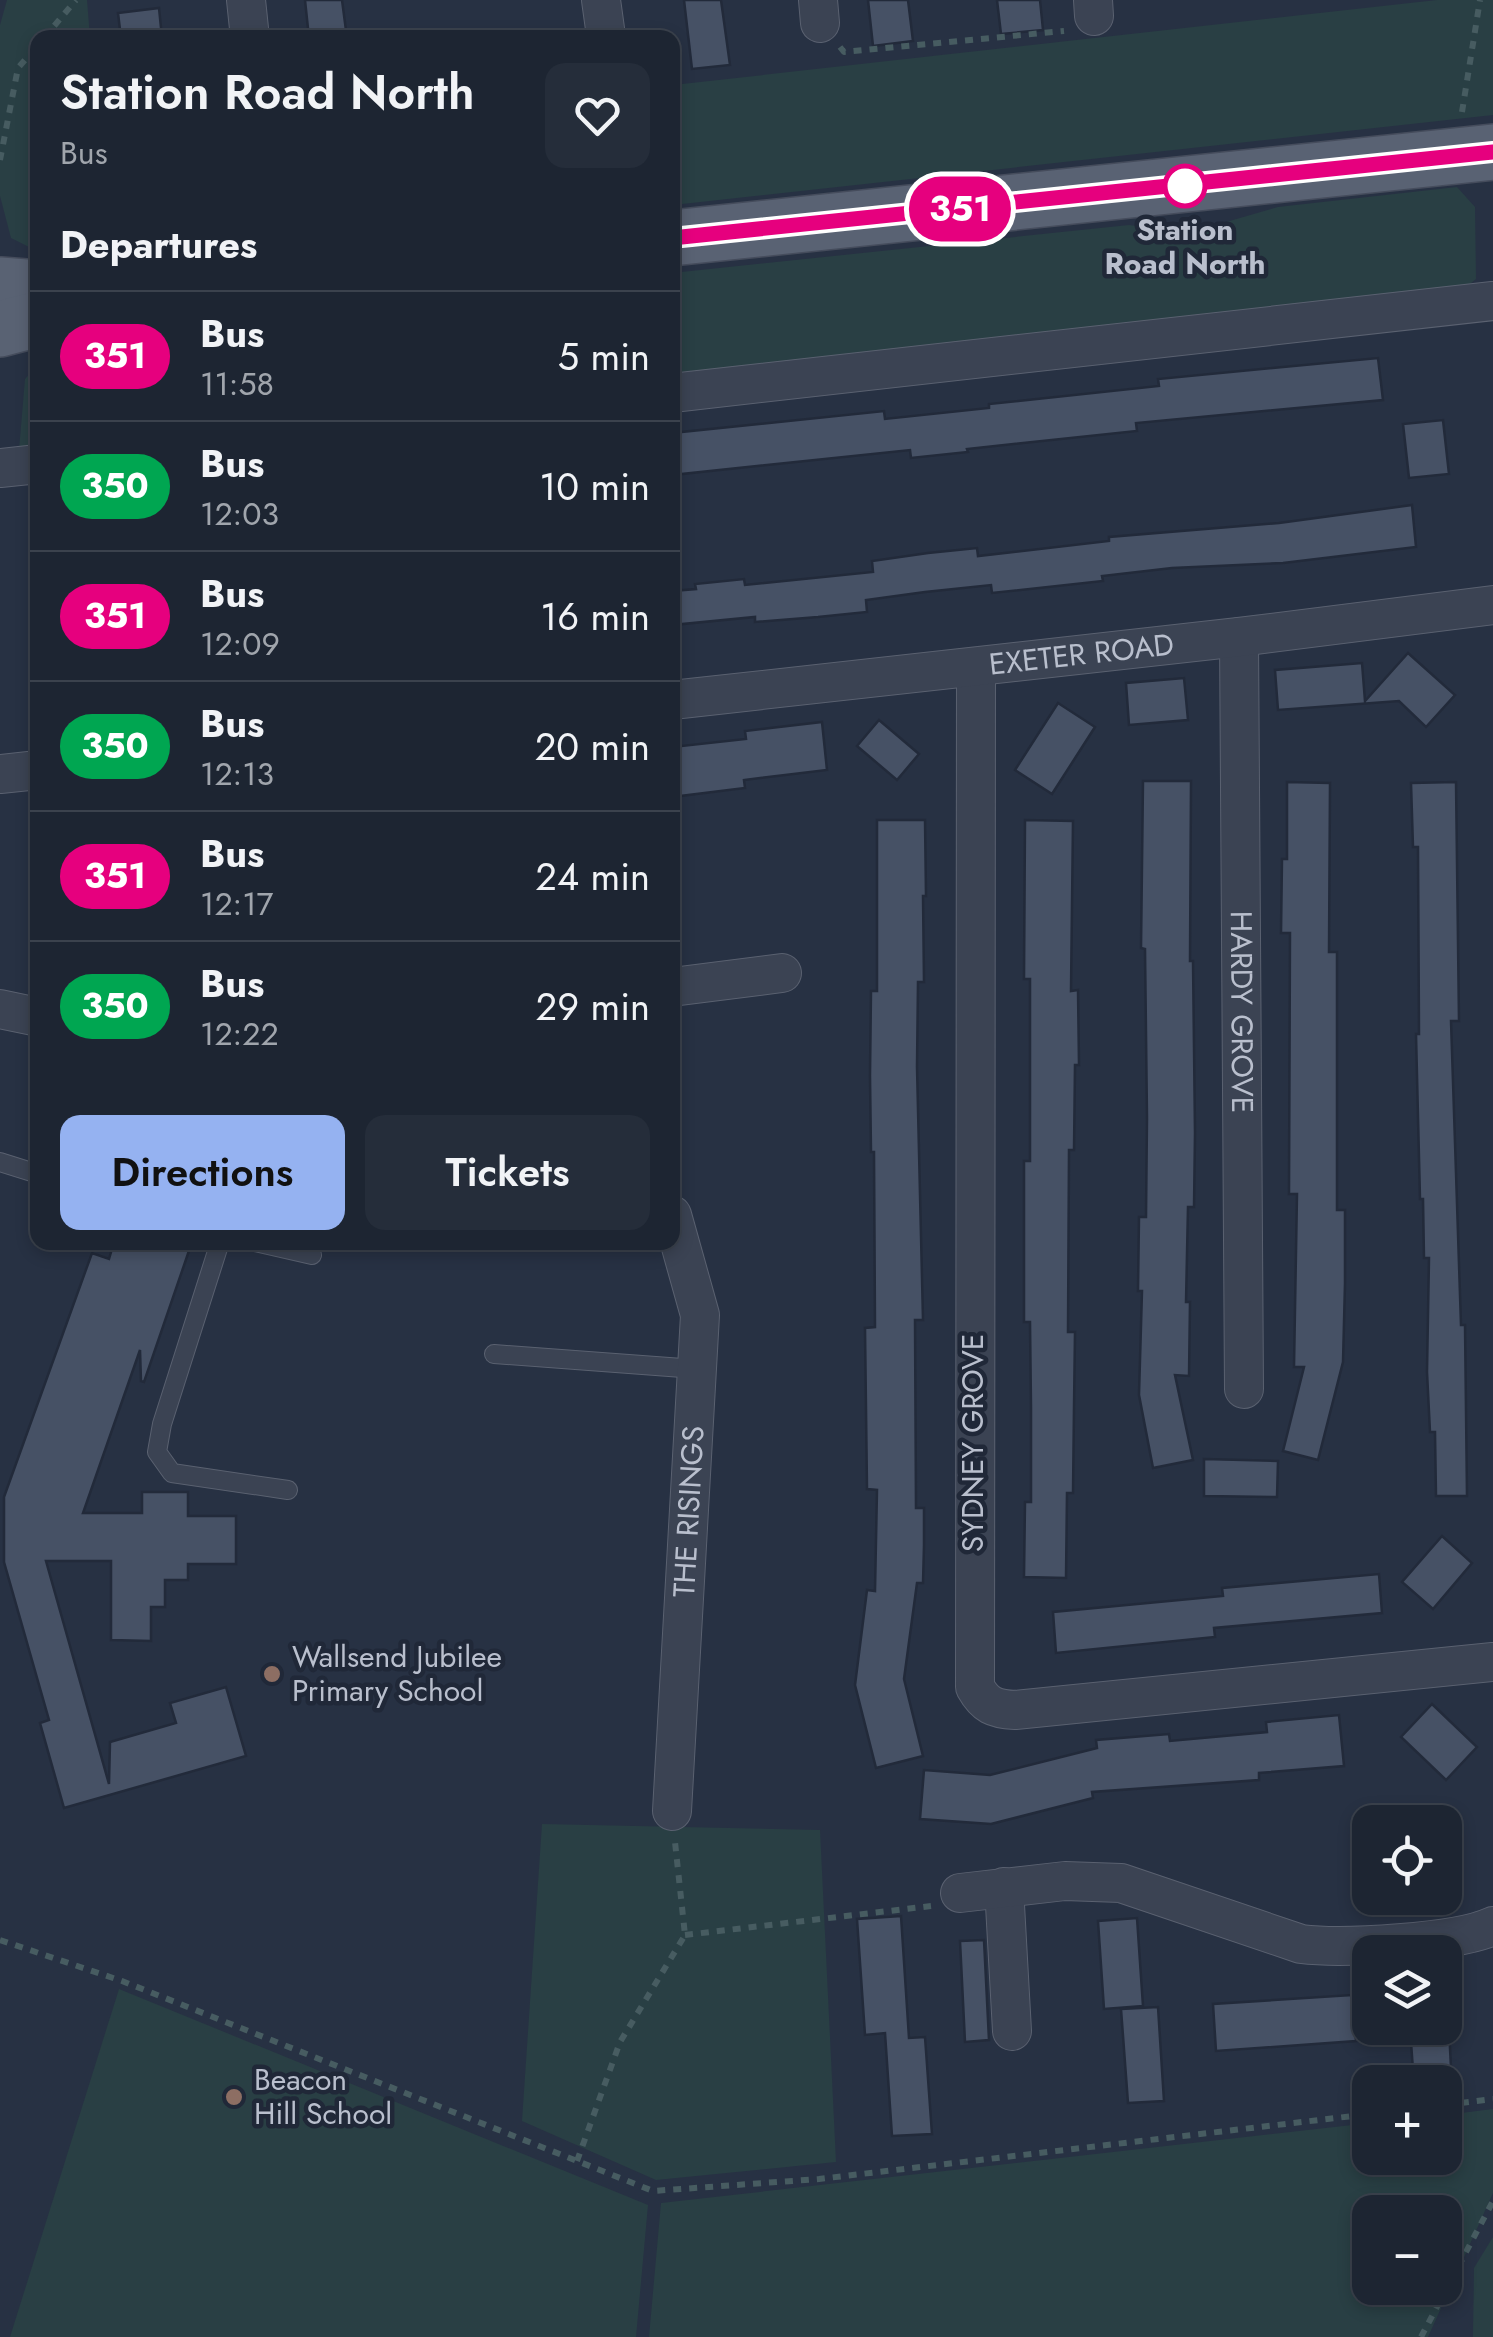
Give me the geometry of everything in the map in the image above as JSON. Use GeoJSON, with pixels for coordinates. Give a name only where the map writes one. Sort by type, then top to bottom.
{"type":"FeatureCollection","features":[{"type":"Feature","properties":{"kind":"main road"},"geometry":{"type":"LineString","coordinates":[[680,237],[1474,153]]}},
{"type":"Feature","properties":{"kind":"main road"},"geometry":{"type":"LineString","coordinates":[[0,286],[30,288]]}},
{"type":"Feature","properties":{"kind":"main road"},"geometry":{"type":"LineString","coordinates":[[0,306],[0,329],[30,322]]}},
{"type":"Feature","properties":{"kind":"street"},"geometry":{"type":"LineString","coordinates":[[246,0],[249,30]]}},
{"type":"Feature","properties":{"kind":"street"},"geometry":{"type":"LineString","coordinates":[[680,392],[1493,301]]}},
{"type":"Feature","properties":{"kind":"street"},"geometry":{"type":"LineString","coordinates":[[0,468],[30,465]]}},
{"type":"Feature","properties":{"kind":"street","name":"EXETER ROAD"},"geometry":{"type":"LineString","coordinates":[[680,699],[1493,605]]}},
{"type":"Feature","properties":{"kind":"street","name":"HARDY GROVE"},"geometry":{"type":"LineString","coordinates":[[1239,637],[1244,1388]]}},
{"type":"Feature","properties":{"kind":"street","name":"SYDNEY GROVE"},"geometry":{"type":"LineString","coordinates":[[976,667],[974,1687],[984,1703],[1000,1710],[1015,1710],[1493,1662]]}},
{"type":"Feature","properties":{"kind":"street"},"geometry":{"type":"LineString","coordinates":[[0,774],[30,771]]}},
{"type":"Feature","properties":{"kind":"street"},"geometry":{"type":"LineString","coordinates":[[680,987],[782,973]]}},
{"type":"Feature","properties":{"kind":"street"},"geometry":{"type":"LineString","coordinates":[[0,1009],[30,1015]]}},
{"type":"Feature","properties":{"kind":"street","name":"THE RISINGS"},"geometry":{"type":"LineString","coordinates":[[672,1811],[700,1315],[680,1244]]}},
{"type":"Feature","properties":{"kind":"street"},"geometry":{"type":"LineString","coordinates":[[960,1893],[1065,1881],[1121,1883],[1301,1944],[1325,1946],[1459,1936],[1493,1926]]}},
{"type":"Feature","properties":{"kind":"street"},"geometry":{"type":"LineString","coordinates":[[1004,1887],[1012,2031]]}},
{"type":"Feature","properties":{"kind":"lane"},"geometry":{"type":"LineString","coordinates":[[0,1162],[30,1171]]}},
{"type":"Feature","properties":{"kind":"lane"},"geometry":{"type":"LineString","coordinates":[[217,1250],[156,1452],[172,1474],[288,1490]]}},
{"type":"Feature","properties":{"kind":"lane"},"geometry":{"type":"LineString","coordinates":[[288,1250],[312,1256]]}},
{"type":"Feature","properties":{"kind":"lane"},"geometry":{"type":"LineString","coordinates":[[494,1354],[696,1369]]}},
{"type":"Feature","properties":{"kind":"path"},"geometry":{"type":"LineString","coordinates":[[51,30],[76,0]]}},
{"type":"Feature","properties":{"kind":"path"},"geometry":{"type":"LineString","coordinates":[[1474,153],[1480,0]]}},
{"type":"Feature","properties":{"kind":"path"},"geometry":{"type":"LineString","coordinates":[[819,11],[844,52],[1082,29],[1094,8]]}},
{"type":"Feature","properties":{"kind":"path"},"geometry":{"type":"LineString","coordinates":[[0,160],[18,68],[30,55]]}},
{"type":"Feature","properties":{"kind":"path"},"geometry":{"type":"LineString","coordinates":[[577,2161],[620,2042],[685,1936],[672,1811]]}},
{"type":"Feature","properties":{"kind":"path"},"geometry":{"type":"LineString","coordinates":[[685,1936],[933,1906],[960,1893]]}},
{"type":"Feature","properties":{"kind":"path"},"geometry":{"type":"LineString","coordinates":[[0,1940],[122,1981],[653,2191],[819,2179],[1352,2116]]}},
{"type":"Feature","properties":{"kind":"path"},"geometry":{"type":"LineString","coordinates":[[1462,2102],[1493,2099]]}},
{"type":"Feature","properties":{"kind":"path"},"geometry":{"type":"LineString","coordinates":[[1421,2337],[1493,2201]]}},
{"type":"Feature","properties":{"kind":"green space"},"geometry":{"type":"Polygon","coordinates":[[[7,0],[87,0],[89,30],[30,30],[30,248],[11,238],[0,196],[0,25],[7,0]]]}},
{"type":"Feature","properties":{"kind":"green space"},"geometry":{"type":"Polygon","coordinates":[[[1437,0],[1493,0],[1493,115],[680,204],[680,84],[1437,0]]]}},
{"type":"Feature","properties":{"kind":"green space"},"geometry":{"type":"Polygon","coordinates":[[[1457,187],[1475,207],[1476,279],[1459,293],[680,379],[680,272],[1129,225],[1188,233],[1278,207],[1457,187]]]}},
{"type":"Feature","properties":{"kind":"green space"},"geometry":{"type":"Polygon","coordinates":[[[30,374],[30,449],[19,450],[25,379],[30,374]]]}},
{"type":"Feature","properties":{"kind":"green space"},"geometry":{"type":"Polygon","coordinates":[[[542,1824],[820,1830],[836,2162],[656,2180],[522,2121],[542,1824]]]}},
{"type":"Feature","properties":{"kind":"green space","name":"Beacon Hill School"},"geometry":{"type":"Polygon","coordinates":[[[119,1989],[648,2205],[636,2337],[10,2337],[119,1989]]]}},
{"type":"Feature","properties":{"kind":"green space"},"geometry":{"type":"Polygon","coordinates":[[[1493,2109],[1493,2193],[1462,2262],[1462,2195],[1352,2195],[1352,2305],[1442,2305],[1428,2337],[649,2337],[661,2203],[1352,2125],[1352,2175],[1462,2175],[1462,2113],[1493,2109]]]}},
{"type":"Feature","properties":{"kind":"green space"},"geometry":{"type":"Polygon","coordinates":[[[1493,2237],[1493,2337],[1473,2337],[1474,2268],[1493,2237]]]}},
{"type":"Feature","properties":{"kind":"building"},"geometry":{"type":"Polygon","coordinates":[[[305,0],[342,0],[346,30],[308,30],[305,0]]]}},
{"type":"Feature","properties":{"kind":"building"},"geometry":{"type":"Polygon","coordinates":[[[684,0],[721,0],[730,65],[692,69],[684,0]]]}},
{"type":"Feature","properties":{"kind":"building"},"geometry":{"type":"Polygon","coordinates":[[[868,0],[908,0],[913,41],[873,46],[868,0]]]}},
{"type":"Feature","properties":{"kind":"building"},"geometry":{"type":"Polygon","coordinates":[[[997,0],[1040,0],[1043,30],[1001,34],[997,0]]]}},
{"type":"Feature","properties":{"kind":"building"},"geometry":{"type":"Polygon","coordinates":[[[159,8],[161,30],[120,30],[118,13],[159,8]]]}},
{"type":"Feature","properties":{"kind":"building"},"geometry":{"type":"Polygon","coordinates":[[[1378,358],[1383,400],[1136,423],[1137,431],[967,449],[968,452],[911,458],[910,450],[680,474],[680,432],[884,411],[885,419],[989,408],[989,404],[1159,386],[1158,379],[1378,358]]]}},
{"type":"Feature","properties":{"kind":"building"},"geometry":{"type":"Polygon","coordinates":[[[1443,420],[1449,474],[1409,478],[1403,424],[1443,420]]]}},
{"type":"Feature","properties":{"kind":"building"},"geometry":{"type":"Polygon","coordinates":[[[1412,505],[1416,547],[1283,563],[1172,568],[1102,576],[1103,581],[992,593],[991,585],[925,592],[866,600],[867,612],[680,624],[680,590],[696,589],[695,584],[744,579],[745,585],[873,572],[872,561],[928,553],[977,548],[978,556],[1109,541],[1109,537],[1279,523],[1412,505]]]}},
{"type":"Feature","properties":{"kind":"building"},"geometry":{"type":"Polygon","coordinates":[[[1408,653],[1455,695],[1426,727],[1399,701],[1278,710],[1275,670],[1362,663],[1365,701],[1408,653]]]}},
{"type":"Feature","properties":{"kind":"building"},"geometry":{"type":"Polygon","coordinates":[[[1184,678],[1188,720],[1129,725],[1126,683],[1184,678]]]}},
{"type":"Feature","properties":{"kind":"building"},"geometry":{"type":"Polygon","coordinates":[[[1058,703],[1095,727],[1052,794],[1015,770],[1058,703]]]}},
{"type":"Feature","properties":{"kind":"building"},"geometry":{"type":"Polygon","coordinates":[[[879,720],[919,754],[897,780],[857,746],[879,720]]]}},
{"type":"Feature","properties":{"kind":"building"},"geometry":{"type":"Polygon","coordinates":[[[822,722],[827,770],[744,780],[745,788],[680,796],[680,746],[746,739],[745,731],[822,722]]]}},
{"type":"Feature","properties":{"kind":"building"},"geometry":{"type":"Polygon","coordinates":[[[1143,781],[1191,781],[1194,1207],[1188,1207],[1189,1376],[1175,1375],[1193,1460],[1153,1468],[1139,1395],[1139,1217],[1146,1217],[1147,1118],[1145,949],[1141,948],[1143,781]]]}},
{"type":"Feature","properties":{"kind":"building"},"geometry":{"type":"Polygon","coordinates":[[[1287,782],[1330,783],[1329,952],[1337,952],[1337,1210],[1345,1210],[1345,1283],[1343,1362],[1318,1460],[1283,1451],[1304,1367],[1294,1367],[1297,1194],[1289,1194],[1290,933],[1281,933],[1282,859],[1287,859],[1287,782]]]}},
{"type":"Feature","properties":{"kind":"building"},"geometry":{"type":"Polygon","coordinates":[[[1456,782],[1459,1021],[1451,1021],[1461,1325],[1465,1325],[1467,1496],[1436,1496],[1435,1432],[1430,1432],[1427,1372],[1429,1258],[1424,1258],[1420,1199],[1416,1034],[1418,847],[1413,847],[1411,783],[1456,782]]]}},
{"type":"Feature","properties":{"kind":"building"},"geometry":{"type":"Polygon","coordinates":[[[877,820],[925,820],[926,896],[924,982],[918,982],[917,1067],[923,1320],[915,1320],[916,1508],[924,1508],[923,1583],[917,1583],[904,1679],[923,1756],[876,1768],[855,1685],[867,1590],[875,1591],[877,1490],[867,1489],[865,1328],[875,1327],[870,1076],[871,991],[877,991],[877,820]]]}},
{"type":"Feature","properties":{"kind":"building"},"geometry":{"type":"Polygon","coordinates":[[[1025,820],[1073,821],[1071,991],[1078,990],[1079,1065],[1075,1065],[1074,1150],[1069,1150],[1068,1332],[1075,1332],[1073,1493],[1067,1493],[1066,1578],[1024,1577],[1025,1502],[1031,1502],[1030,1322],[1024,1322],[1024,1161],[1030,1161],[1030,979],[1024,979],[1025,820]]]}},
{"type":"Feature","properties":{"kind":"building"},"geometry":{"type":"Polygon","coordinates":[[[112,1250],[189,1250],[144,1382],[140,1350],[83,1513],[142,1513],[142,1492],[188,1492],[188,1516],[236,1516],[236,1564],[188,1564],[188,1580],[165,1580],[165,1607],[151,1607],[151,1641],[111,1640],[111,1561],[46,1561],[109,1784],[110,1742],[176,1723],[170,1703],[226,1687],[246,1756],[64,1808],[40,1723],[49,1720],[4,1562],[4,1497],[92,1253],[109,1259],[112,1250]]]}},
{"type":"Feature","properties":{"kind":"building"},"geometry":{"type":"Polygon","coordinates":[[[1204,1459],[1278,1461],[1277,1497],[1204,1496],[1204,1459]]]}},
{"type":"Feature","properties":{"kind":"building"},"geometry":{"type":"Polygon","coordinates":[[[1442,1536],[1472,1563],[1433,1609],[1402,1582],[1442,1536]]]}},
{"type":"Feature","properties":{"kind":"building"},"geometry":{"type":"Polygon","coordinates":[[[1379,1574],[1382,1613],[1214,1628],[1215,1637],[1056,1653],[1053,1612],[1223,1596],[1222,1588],[1379,1574]]]}},
{"type":"Feature","properties":{"kind":"building"},"geometry":{"type":"Polygon","coordinates":[[[1432,1704],[1477,1747],[1446,1780],[1401,1737],[1432,1704]]]}},
{"type":"Feature","properties":{"kind":"building"},"geometry":{"type":"Polygon","coordinates":[[[1339,1715],[1344,1766],[1259,1773],[1259,1780],[1092,1792],[1093,1798],[991,1824],[920,1819],[924,1770],[990,1775],[1097,1748],[1096,1740],[1169,1734],[1170,1741],[1267,1732],[1266,1722],[1339,1715]]]}},
{"type":"Feature","properties":{"kind":"building"},"geometry":{"type":"Polygon","coordinates":[[[901,1916],[909,2038],[925,2037],[932,2134],[892,2136],[885,2033],[865,2035],[857,1919],[901,1916]]]}},
{"type":"Feature","properties":{"kind":"building"},"geometry":{"type":"Polygon","coordinates":[[[1137,1918],[1143,2006],[1104,2009],[1098,1921],[1137,1918]]]}},
{"type":"Feature","properties":{"kind":"building"},"geometry":{"type":"Polygon","coordinates":[[[984,1940],[989,2040],[965,2042],[960,1941],[984,1940]]]}},
{"type":"Feature","properties":{"kind":"building"},"geometry":{"type":"Polygon","coordinates":[[[1352,1995],[1352,2041],[1216,2051],[1213,2004],[1352,1995]]]}},
{"type":"Feature","properties":{"kind":"building"},"geometry":{"type":"Polygon","coordinates":[[[1158,2007],[1164,2101],[1128,2103],[1121,2009],[1158,2007]]]}},
{"type":"Feature","properties":{"kind":"building"},"geometry":{"type":"Polygon","coordinates":[[[1411,2045],[1450,2045],[1451,2065],[1413,2065],[1411,2045]]]}},
{"type":"Feature","properties":{"kind":"bus line","name":"351"},"geometry":{"type":"LineString","coordinates":[[680,237],[1493,152]]}},
{"type":"Feature","properties":{"kind":"place","name":"Station Road North"},"geometry":{"type":"Point","coordinates":[1185,186]}},
{"type":"Feature","properties":{"kind":"place","name":"Wallsend Jubilee Primary School"},"geometry":{"type":"Point","coordinates":[272,1674]}},
{"type":"Feature","properties":{"kind":"place","name":"Beacon Hill School"},"geometry":{"type":"Point","coordinates":[234,2097]}}]}
